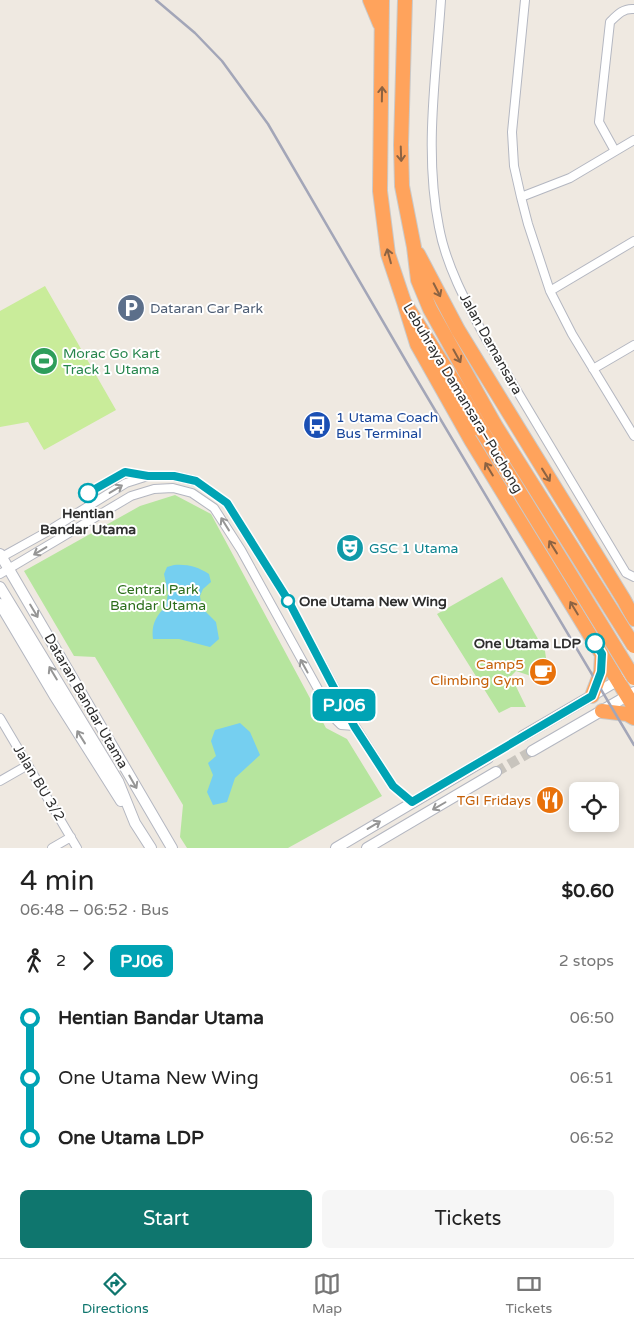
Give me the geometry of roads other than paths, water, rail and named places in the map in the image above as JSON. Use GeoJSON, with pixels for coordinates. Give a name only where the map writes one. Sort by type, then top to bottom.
{"type":"FeatureCollection","features":[{"type":"Feature","properties":{"kind":"highway"},"geometry":{"type":"LineString","coordinates":[[370,0],[383,32]]}},
{"type":"Feature","properties":{"kind":"highway","name":"Lebuhraya Damansara–Puchong"},"geometry":{"type":"LineString","coordinates":[[382,0],[380,191],[388,254],[404,302],[458,388],[488,428],[634,646]]}},
{"type":"Feature","properties":{"kind":"highway","name":"Lebuhraya Damansara–Puchong"},"geometry":{"type":"LineString","coordinates":[[405,0],[401,145],[402,186],[414,247],[418,280],[430,309],[488,428],[634,678]]}},
{"type":"Feature","properties":{"kind":"highway"},"geometry":{"type":"LineString","coordinates":[[414,247],[458,330],[629,604],[634,619]]}},
{"type":"Feature","properties":{"kind":"highway"},"geometry":{"type":"LineString","coordinates":[[404,302],[417,344],[471,440],[600,652],[632,698]]}},
{"type":"Feature","properties":{"kind":"highway"},"geometry":{"type":"LineString","coordinates":[[600,652],[622,653],[634,646]]}},
{"type":"Feature","properties":{"kind":"highway"},"geometry":{"type":"LineString","coordinates":[[592,696],[601,672],[600,652]]}},
{"type":"Feature","properties":{"kind":"highway"},"geometry":{"type":"LineString","coordinates":[[602,711],[627,714],[634,718]]}},
{"type":"Feature","properties":{"kind":"main road","name":"Dataran Bandar Utama"},"geometry":{"type":"LineString","coordinates":[[0,556],[4,572],[172,848]]}},
{"type":"Feature","properties":{"kind":"main road","name":"Dataran Bandar Utama"},"geometry":{"type":"LineString","coordinates":[[0,586],[118,780],[135,823],[151,848]]}},
{"type":"Feature","properties":{"kind":"main road"},"geometry":{"type":"LineString","coordinates":[[0,604],[54,695],[135,823]]}},
{"type":"Feature","properties":{"kind":"main road"},"geometry":{"type":"LineString","coordinates":[[523,736],[634,671]]}},
{"type":"Feature","properties":{"kind":"main road"},"geometry":{"type":"LineString","coordinates":[[532,751],[602,711],[632,698]]}},
{"type":"Feature","properties":{"kind":"main road"},"geometry":{"type":"LineString","coordinates":[[336,848],[488,758]]}},
{"type":"Feature","properties":{"kind":"main road"},"geometry":{"type":"LineString","coordinates":[[367,848],[496,772]]}},
{"type":"Feature","properties":{"kind":"street","name":"Jalan Damansara"},"geometry":{"type":"LineString","coordinates":[[441,0],[432,107],[432,152],[439,228],[448,258],[467,303],[486,338],[626,573],[634,577]]}},
{"type":"Feature","properties":{"kind":"street"},"geometry":{"type":"LineString","coordinates":[[525,0],[512,132],[514,166],[521,197],[550,290],[572,334],[634,436]]}},
{"type":"Feature","properties":{"kind":"street"},"geometry":{"type":"LineString","coordinates":[[615,151],[599,122],[610,22],[627,8],[634,9]]}},
{"type":"Feature","properties":{"kind":"street"},"geometry":{"type":"LineString","coordinates":[[521,197],[570,178],[634,140]]}},
{"type":"Feature","properties":{"kind":"street"},"geometry":{"type":"LineString","coordinates":[[550,290],[634,241]]}},
{"type":"Feature","properties":{"kind":"street"},"geometry":{"type":"LineString","coordinates":[[593,369],[634,345]]}},
{"type":"Feature","properties":{"kind":"street"},"geometry":{"type":"LineString","coordinates":[[0,556],[126,484],[148,476],[174,476],[196,481],[227,503],[288,600],[354,726],[393,786],[412,802]]}},
{"type":"Feature","properties":{"kind":"street"},"geometry":{"type":"LineString","coordinates":[[4,572],[131,496],[154,489],[173,488],[192,493],[214,508],[241,550],[334,718],[341,725],[354,726]]}},
{"type":"Feature","properties":{"kind":"street","name":"Jalan BU 3/2"},"geometry":{"type":"LineString","coordinates":[[0,718],[77,848]]}},
{"type":"Feature","properties":{"kind":"street"},"geometry":{"type":"LineString","coordinates":[[0,781],[28,765]]}},
{"type":"Feature","properties":{"kind":"street"},"geometry":{"type":"LineString","coordinates":[[52,848],[71,837]]}},
{"type":"Feature","properties":{"kind":"water"},"geometry":{"type":"Polygon","coordinates":[[[174,565],[193,566],[209,574],[211,582],[203,589],[200,596],[202,608],[216,622],[219,639],[210,647],[179,639],[153,639],[155,621],[159,613],[166,606],[168,593],[164,574],[167,567],[174,565]]]}},
{"type":"Feature","properties":{"kind":"water"},"geometry":{"type":"Polygon","coordinates":[[[240,723],[250,732],[260,755],[235,778],[227,802],[213,805],[207,792],[213,775],[208,763],[216,756],[211,741],[215,730],[240,723]]]}},
{"type":"Feature","properties":{"kind":"tunnel"},"geometry":{"type":"LineString","coordinates":[[488,758],[523,736]]}},
{"type":"Feature","properties":{"kind":"tunnel"},"geometry":{"type":"LineString","coordinates":[[496,772],[532,751]]}},
{"type":"Feature","properties":{"kind":"railway"},"geometry":{"type":"LineString","coordinates":[[156,0],[195,33],[222,61],[268,124],[410,368],[634,745]]}},
{"type":"Feature","properties":{"kind":"place","name":"Dataran Car Park"},"geometry":{"type":"Point","coordinates":[131,308]}},
{"type":"Feature","properties":{"kind":"place","name":"Morac Go Kart Track 1 Utama"},"geometry":{"type":"Point","coordinates":[44,361]}},
{"type":"Feature","properties":{"kind":"place","name":"1 Utama Coach Bus Terminal"},"geometry":{"type":"Point","coordinates":[317,425]}},
{"type":"Feature","properties":{"kind":"place","name":"Hentian Bandar Utama"},"geometry":{"type":"Point","coordinates":[88,493]}},
{"type":"Feature","properties":{"kind":"place","name":"GSC 1 Utama"},"geometry":{"type":"Point","coordinates":[350,548]}},
{"type":"Feature","properties":{"kind":"place","name":"One Utama New Wing"},"geometry":{"type":"Point","coordinates":[288,601]}},
{"type":"Feature","properties":{"kind":"place","name":"One Utama LDP"},"geometry":{"type":"Point","coordinates":[595,643]}},
{"type":"Feature","properties":{"kind":"place","name":"Camp5 Climbing Gym"},"geometry":{"type":"Point","coordinates":[543,672]}},
{"type":"Feature","properties":{"kind":"place","name":"TGI Fridays"},"geometry":{"type":"Point","coordinates":[550,800]}},
{"type":"Feature","properties":{"kind":"park label","name":"Central Park Bandar Utama"},"geometry":{"type":"Point","coordinates":[158,598]}}]}
